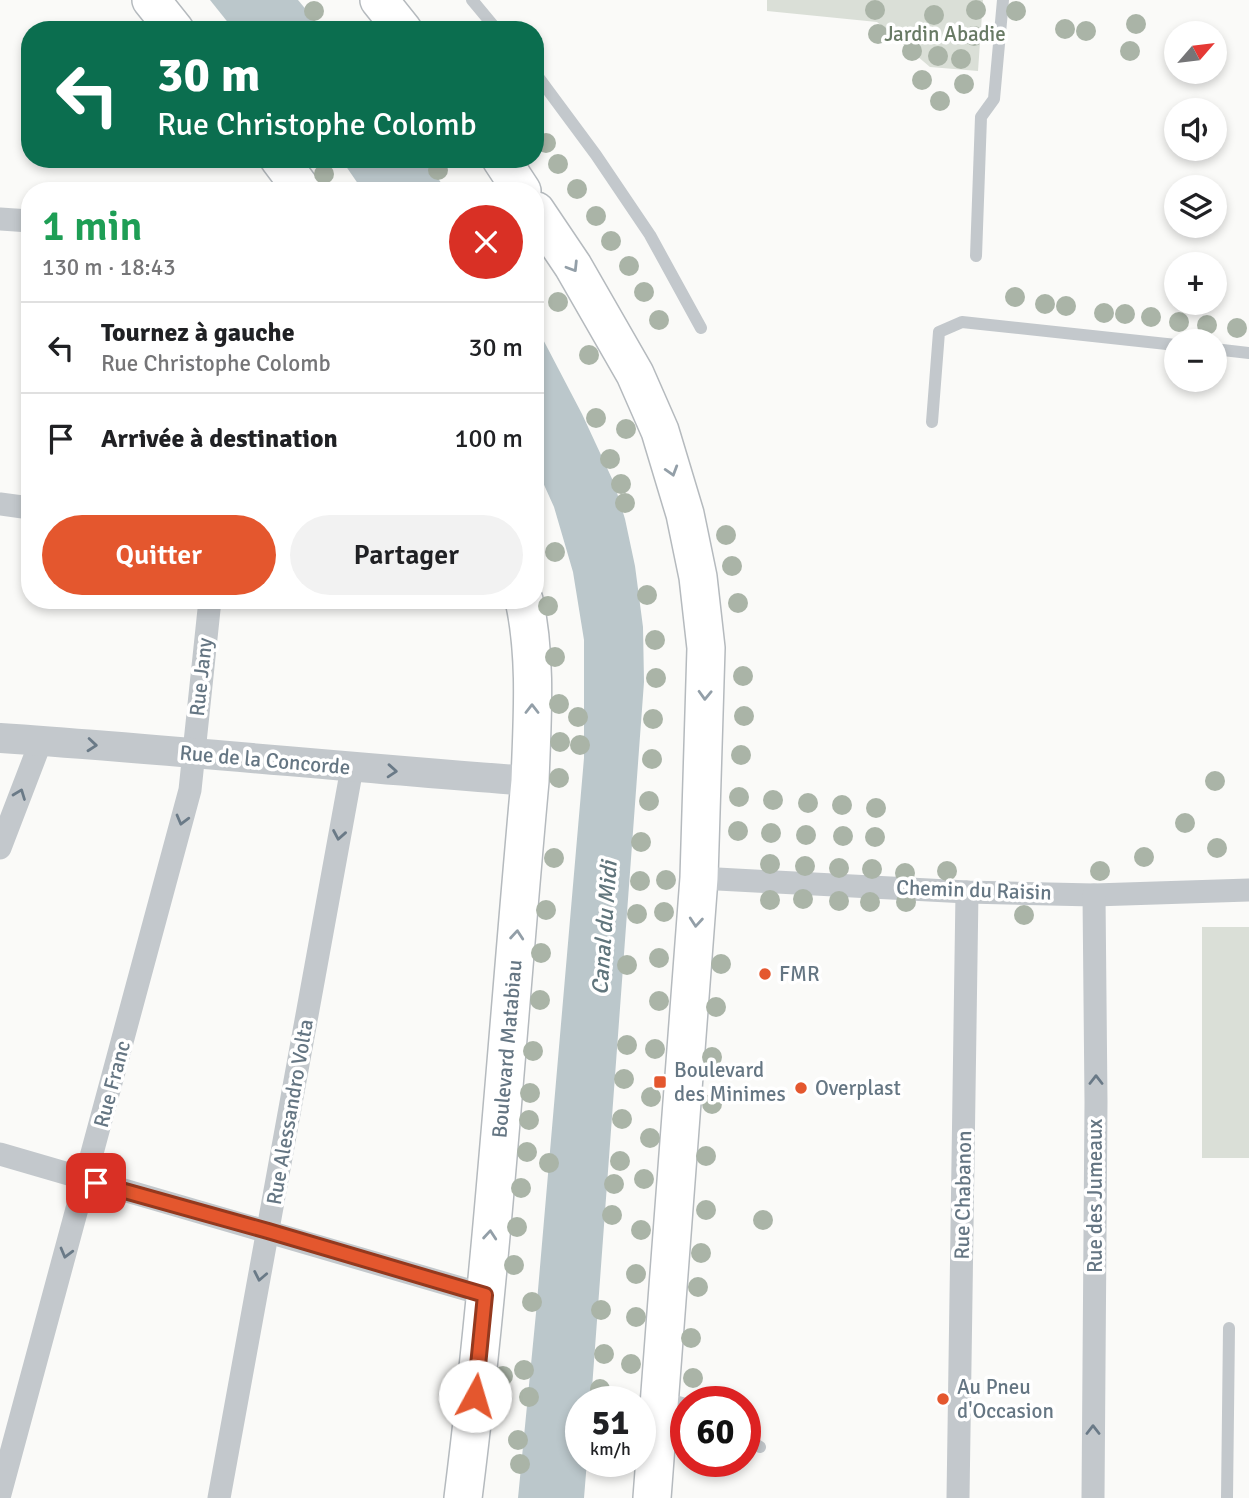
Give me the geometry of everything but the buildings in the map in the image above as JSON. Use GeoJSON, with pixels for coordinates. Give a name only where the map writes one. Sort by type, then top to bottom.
{"type":"FeatureCollection","features":[{"type":"Feature","properties":{"kind":"main road"},"geometry":{"type":"LineString","coordinates":[[151,0],[168,21]]}},
{"type":"Feature","properties":{"kind":"main road"},"geometry":{"type":"LineString","coordinates":[[379,0],[396,21]]}},
{"type":"Feature","properties":{"kind":"main road"},"geometry":{"type":"LineString","coordinates":[[544,223],[573,266],[635,374],[660,431],[685,514],[698,577],[706,648],[699,878],[674,1386]]}},
{"type":"Feature","properties":{"kind":"main road","name":"Boulevard Matabiau"},"geometry":{"type":"LineString","coordinates":[[463,1498],[485,1295],[530,781],[531,659],[525,609]]}},
{"type":"Feature","properties":{"kind":"main road"},"geometry":{"type":"LineString","coordinates":[[652,1498],[670,1415]]}},
{"type":"Feature","properties":{"kind":"street"},"geometry":{"type":"LineString","coordinates":[[0,219],[21,220]]}},
{"type":"Feature","properties":{"kind":"street"},"geometry":{"type":"LineString","coordinates":[[0,505],[21,507]]}},
{"type":"Feature","properties":{"kind":"street","name":"Rue Jany"},"geometry":{"type":"LineString","coordinates":[[194,753],[209,609]]}},
{"type":"Feature","properties":{"kind":"street","name":"Rue de la Concorde"},"geometry":{"type":"LineString","coordinates":[[0,738],[530,781]]}},
{"type":"Feature","properties":{"kind":"street"},"geometry":{"type":"LineString","coordinates":[[0,848],[41,741]]}},
{"type":"Feature","properties":{"kind":"street","name":"Rue Franc"},"geometry":{"type":"LineString","coordinates":[[0,1494],[190,790],[194,753]]}},
{"type":"Feature","properties":{"kind":"street","name":"Rue Alessandro Volta"},"geometry":{"type":"LineString","coordinates":[[219,1498],[352,768]]}},
{"type":"Feature","properties":{"kind":"street","name":"Chemin du Raisin"},"geometry":{"type":"LineString","coordinates":[[699,878],[967,892],[1094,895],[1249,890]]}},
{"type":"Feature","properties":{"kind":"street","name":"Rue Chabanon"},"geometry":{"type":"LineString","coordinates":[[958,1498],[967,892]]}},
{"type":"Feature","properties":{"kind":"street","name":"Rue des Jumeaux"},"geometry":{"type":"LineString","coordinates":[[1093,1498],[1096,1102],[1094,895]]}},
{"type":"Feature","properties":{"kind":"street"},"geometry":{"type":"LineString","coordinates":[[0,1154],[485,1295]]}},
{"type":"Feature","properties":{"kind":"lane"},"geometry":{"type":"LineString","coordinates":[[379,0],[386,0]]}},
{"type":"Feature","properties":{"kind":"lane"},"geometry":{"type":"LineString","coordinates":[[472,0],[490,21]]}},
{"type":"Feature","properties":{"kind":"lane"},"geometry":{"type":"LineString","coordinates":[[975,256],[981,117],[994,99],[1003,0]]}},
{"type":"Feature","properties":{"kind":"lane"},"geometry":{"type":"LineString","coordinates":[[544,85],[650,235],[701,328]]}},
{"type":"Feature","properties":{"kind":"lane"},"geometry":{"type":"LineString","coordinates":[[932,422],[939,332],[962,322],[1164,344]]}},
{"type":"Feature","properties":{"kind":"lane"},"geometry":{"type":"LineString","coordinates":[[1227,350],[1249,353]]}},
{"type":"Feature","properties":{"kind":"lane"},"geometry":{"type":"LineString","coordinates":[[1227,1498],[1229,1328]]}},
{"type":"Feature","properties":{"kind":"green space","name":"Jardin Abadie"},"geometry":{"type":"Polygon","coordinates":[[[767,0],[983,0],[978,71],[930,67],[877,22],[767,11],[767,0]]]}},
{"type":"Feature","properties":{"kind":"green space"},"geometry":{"type":"Polygon","coordinates":[[[1202,927],[1249,927],[1249,1158],[1202,1158],[1202,927]]]}},
{"type":"Feature","properties":{"kind":"water"},"geometry":{"type":"Polygon","coordinates":[[[210,0],[298,0],[316,21],[227,21],[210,0]]]}},
{"type":"Feature","properties":{"kind":"water"},"geometry":{"type":"Polygon","coordinates":[[[347,168],[430,168],[441,182],[357,182],[347,168]]]}},
{"type":"Feature","properties":{"kind":"water","name":"Canal du Midi"},"geometry":{"type":"Polygon","coordinates":[[[544,341],[614,483],[625,519],[635,566],[643,627],[644,682],[592,1386],[565,1386],[565,1477],[586,1477],[584,1498],[518,1498],[584,758],[584,640],[573,572],[554,507],[544,485],[544,341]]]}},
{"type":"Feature","properties":{"kind":"place","name":"FMR"},"geometry":{"type":"Point","coordinates":[765,974]}},
{"type":"Feature","properties":{"kind":"place","name":"Boulevard des Minimes"},"geometry":{"type":"Point","coordinates":[660,1082]}},
{"type":"Feature","properties":{"kind":"place","name":"Overplast"},"geometry":{"type":"Point","coordinates":[801,1088]}},
{"type":"Feature","properties":{"kind":"place","name":"Au Pneu d'Occasion"},"geometry":{"type":"Point","coordinates":[943,1399]}},
{"type":"Feature","properties":{"kind":"route"},"geometry":{"type":"LineString","coordinates":[[96,1183],[485,1295],[475,1396]]}}]}
